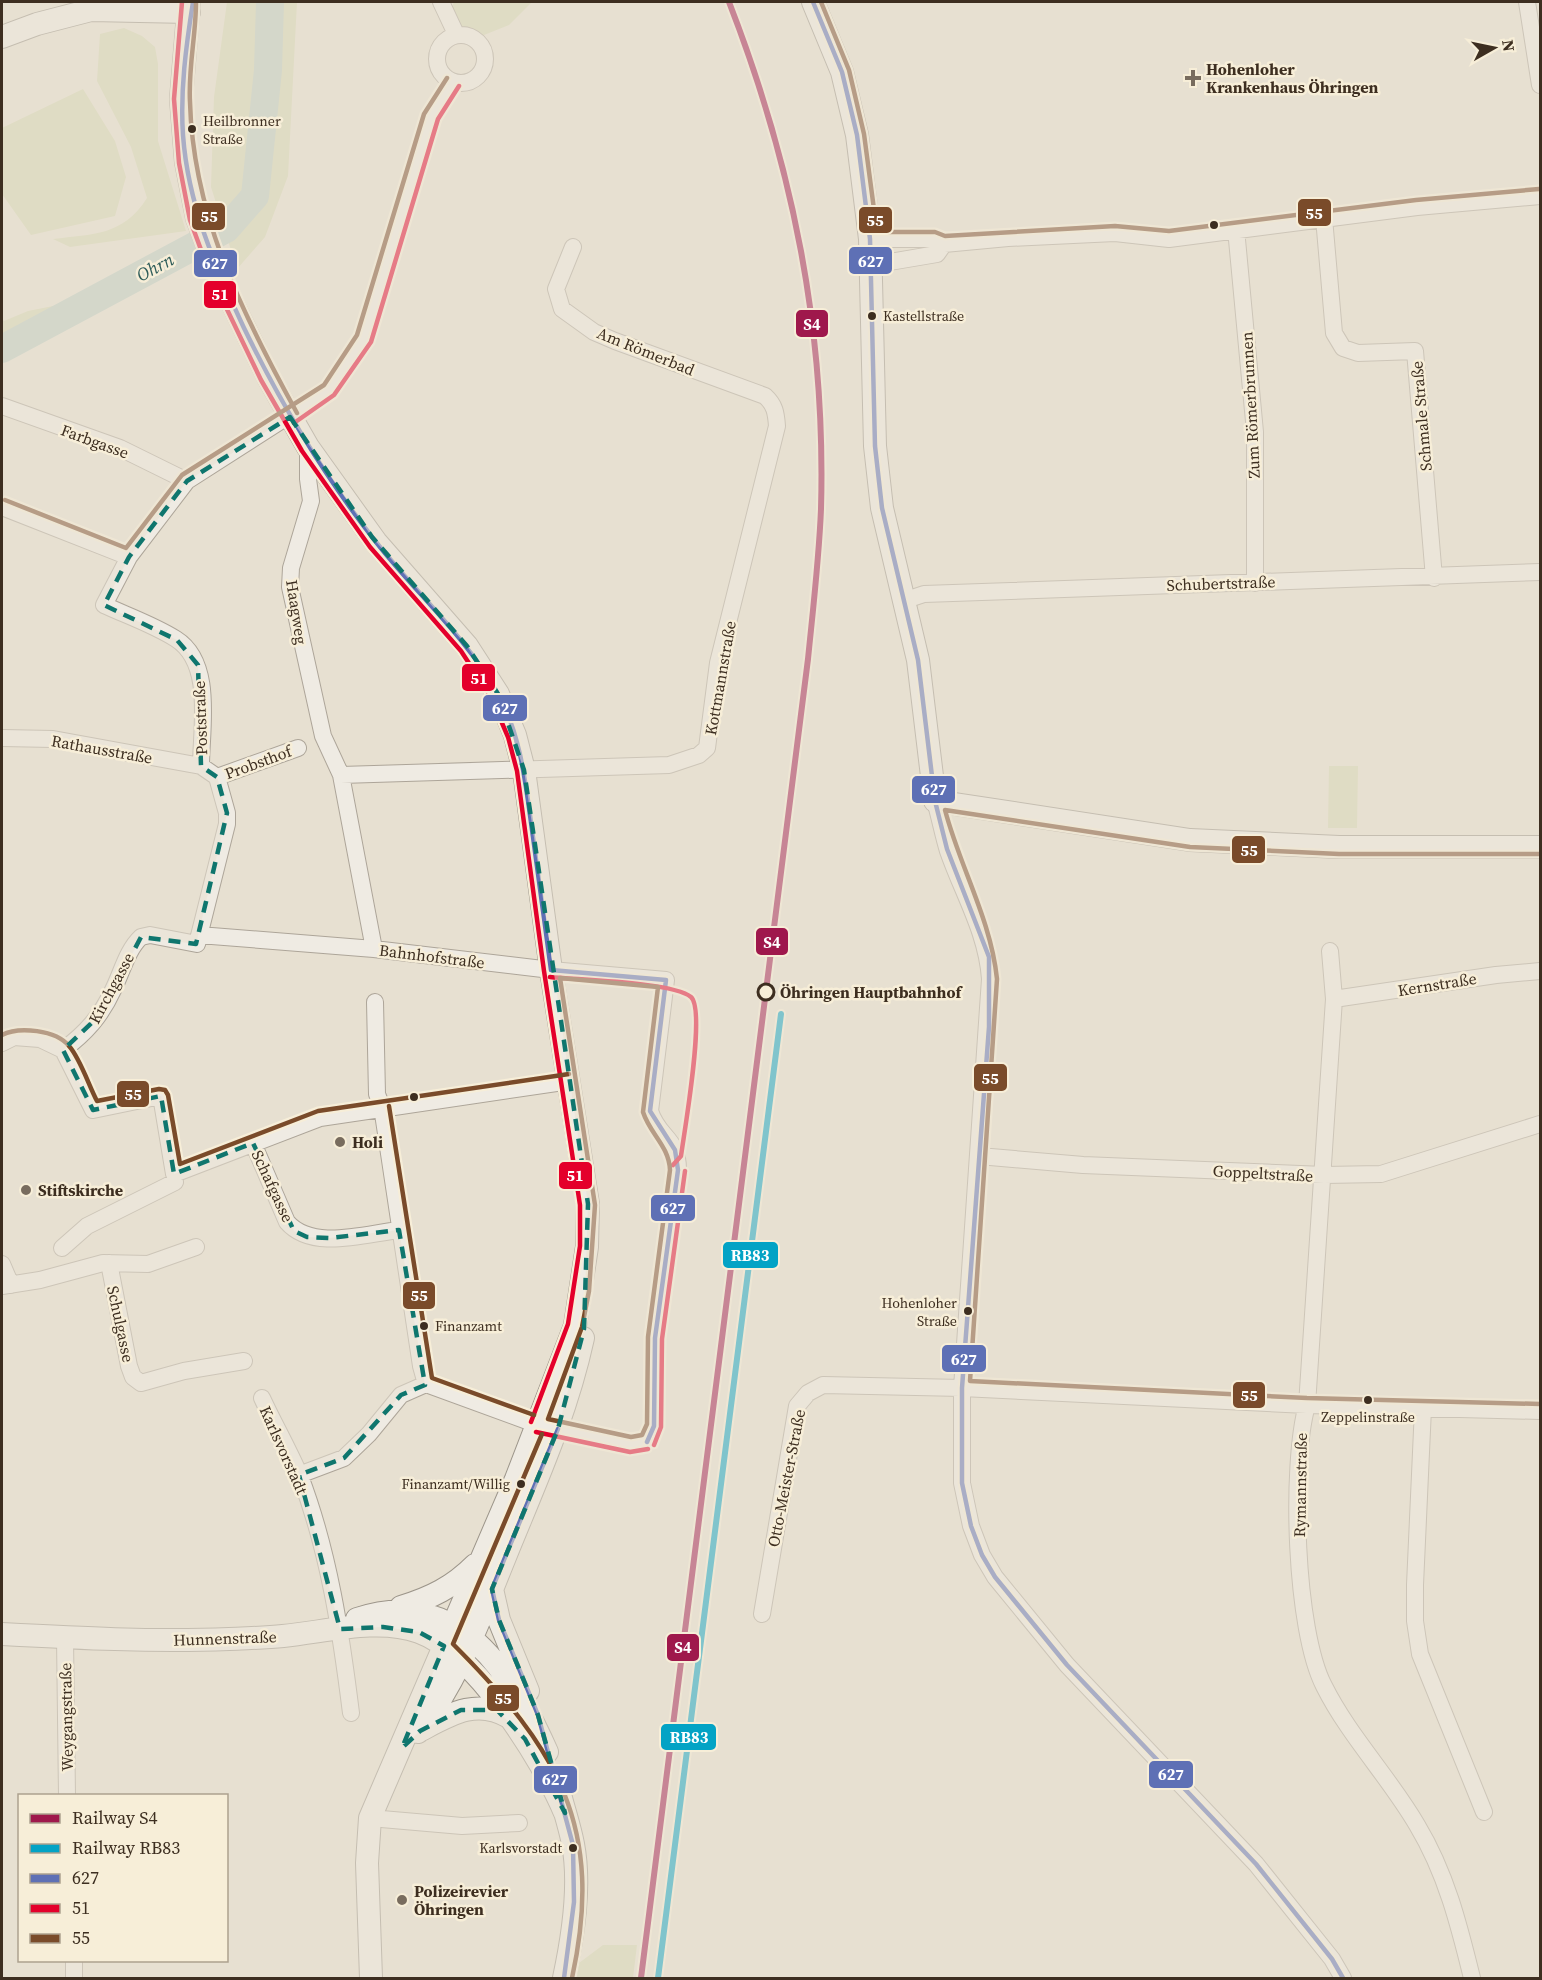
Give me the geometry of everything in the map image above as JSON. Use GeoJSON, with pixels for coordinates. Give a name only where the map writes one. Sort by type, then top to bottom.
{"type":"FeatureCollection","features":[{"type":"Feature","properties":{"kind":"main road"},"geometry":{"type":"LineString","coordinates":[[813,2],[842,72],[855,124],[872,265],[875,446],[882,508],[918,660],[935,801],[1190,840],[1339,847],[1540,847]]}},
{"type":"Feature","properties":{"kind":"main road"},"geometry":{"type":"LineString","coordinates":[[164,5],[186,46]]}},
{"type":"Feature","properties":{"kind":"main road"},"geometry":{"type":"LineString","coordinates":[[2,37],[91,9],[190,5],[182,99],[183,135],[197,218],[217,272],[290,417],[308,447],[376,542],[467,646],[498,694],[515,735],[524,770],[550,970],[570,1081],[588,1204],[582,1290],[575,1326],[548,1427],[492,1589],[462,1630]]}},
{"type":"Feature","properties":{"kind":"main road"},"geometry":{"type":"LineString","coordinates":[[420,1731],[462,1630],[483,1557],[548,1427]]}},
{"type":"Feature","properties":{"kind":"main road"},"geometry":{"type":"LineString","coordinates":[[340,1629],[358,1619],[425,1600],[447,1589],[483,1557]]}},
{"type":"Feature","properties":{"kind":"main road"},"geometry":{"type":"LineString","coordinates":[[492,1589],[499,1620],[538,1715],[573,1845],[576,1874],[573,1927],[564,1978]]}},
{"type":"Feature","properties":{"kind":"main road"},"geometry":{"type":"LineString","coordinates":[[386,1611],[418,1611],[462,1630],[505,1674],[521,1699],[554,1769]]}},
{"type":"Feature","properties":{"kind":"main road","name":"Hunnenstraße"},"geometry":{"type":"LineString","coordinates":[[2,1634],[65,1638],[226,1639],[383,1627],[419,1632],[452,1654],[494,1696],[550,1778],[565,1813]]}},
{"type":"Feature","properties":{"kind":"main road"},"geometry":{"type":"LineString","coordinates":[[371,1978],[367,1863],[370,1818],[382,1787],[452,1654]]}},
{"type":"Feature","properties":{"kind":"main road"},"geometry":{"type":"LineString","coordinates":[[402,1748],[420,1731],[461,1710],[478,1706],[497,1710],[509,1717]]}},
{"type":"Feature","properties":{"kind":"street"},"geometry":{"type":"LineString","coordinates":[[441,2],[456,34]]}},
{"type":"Feature","properties":{"kind":"street"},"geometry":{"type":"LineString","coordinates":[[1527,2],[1540,85]]}},
{"type":"Feature","properties":{"kind":"street"},"geometry":{"type":"LineString","coordinates":[[456,34],[465,34],[483,46],[486,60],[483,69],[474,80],[464,83],[453,82],[439,71],[436,55],[441,44],[456,34]]}},
{"type":"Feature","properties":{"kind":"street"},"geometry":{"type":"LineString","coordinates":[[2,507],[129,557],[187,481],[329,390],[364,338],[431,116],[453,82]]}},
{"type":"Feature","properties":{"kind":"street"},"geometry":{"type":"LineString","coordinates":[[870,239],[934,239],[944,244],[1086,234],[1169,239],[1324,218],[1540,196]]}},
{"type":"Feature","properties":{"kind":"street","name":"Schmale Straße"},"geometry":{"type":"LineString","coordinates":[[1324,218],[1334,333],[1343,348],[1358,353],[1415,351],[1434,578]]}},
{"type":"Feature","properties":{"kind":"street","name":"Zum Römerbrunnen"},"geometry":{"type":"LineString","coordinates":[[1236,229],[1255,432],[1255,583]]}},
{"type":"Feature","properties":{"kind":"street"},"geometry":{"type":"LineString","coordinates":[[872,265],[937,254],[944,244]]}},
{"type":"Feature","properties":{"kind":"street","name":"Am Römerbad"},"geometry":{"type":"LineString","coordinates":[[573,247],[556,289],[562,309],[594,332],[765,396],[772,402],[777,426]]}},
{"type":"Feature","properties":{"kind":"street","name":"Farbgasse"},"geometry":{"type":"LineString","coordinates":[[2,406],[120,448],[187,481]]}},
{"type":"Feature","properties":{"kind":"street","name":"Kottmannstraße"},"geometry":{"type":"LineString","coordinates":[[524,770],[669,765],[699,755],[706,748],[718,663],[777,426]]}},
{"type":"Feature","properties":{"kind":"street","name":"Haagweg"},"geometry":{"type":"LineString","coordinates":[[308,447],[311,501],[291,568],[290,587],[323,736],[341,775],[374,949]]}},
{"type":"Feature","properties":{"kind":"street","name":"Poststraße"},"geometry":{"type":"LineString","coordinates":[[129,557],[104,604],[177,640],[198,665],[201,697],[201,766],[217,777],[227,813],[227,824],[198,939]]}},
{"type":"Feature","properties":{"kind":"street","name":"Schubertstraße"},"geometry":{"type":"LineString","coordinates":[[903,601],[924,594],[1255,583],[1332,578],[1434,578],[1540,572]]}},
{"type":"Feature","properties":{"kind":"street","name":"Rathausstraße"},"geometry":{"type":"LineString","coordinates":[[2,738],[52,739],[201,766]]}},
{"type":"Feature","properties":{"kind":"street","name":"Probsthof"},"geometry":{"type":"LineString","coordinates":[[217,777],[298,748]]}},
{"type":"Feature","properties":{"kind":"street"},"geometry":{"type":"LineString","coordinates":[[341,775],[524,770]]}},
{"type":"Feature","properties":{"kind":"street"},"geometry":{"type":"LineString","coordinates":[[935,801],[947,849],[988,957],[989,1028],[962,1388],[962,1483],[971,1526],[982,1555],[995,1578],[1067,1665],[1256,1864],[1332,1959],[1343,1978]]}},
{"type":"Feature","properties":{"kind":"street","name":"Kirchgasse"},"geometry":{"type":"LineString","coordinates":[[63,1050],[86,1033],[100,1015],[135,942],[141,937],[150,935],[198,939]]}},
{"type":"Feature","properties":{"kind":"street","name":"Bahnhofstraße"},"geometry":{"type":"LineString","coordinates":[[198,939],[374,949],[550,970],[666,980],[650,1111],[655,1125],[670,1138],[678,1152],[678,1170],[656,1338],[654,1425],[647,1442],[631,1445],[548,1427]]}},
{"type":"Feature","properties":{"kind":"street","name":"Rymannstraße"},"geometry":{"type":"LineString","coordinates":[[1330,951],[1334,999],[1324,1175],[1307,1405],[1302,1425],[1297,1520],[1306,1620],[1312,1658],[1324,1686],[1417,1824],[1436,1860],[1457,1918],[1472,1978]]}},
{"type":"Feature","properties":{"kind":"street","name":"Kernstraße"},"geometry":{"type":"LineString","coordinates":[[1334,999],[1496,975],[1540,972]]}},
{"type":"Feature","properties":{"kind":"street"},"geometry":{"type":"LineString","coordinates":[[375,1002],[377,1094],[382,1107],[399,1230],[421,1366],[426,1384]]}},
{"type":"Feature","properties":{"kind":"street"},"geometry":{"type":"LineString","coordinates":[[2,1043],[14,1037],[40,1039],[63,1050],[93,1110],[161,1096],[174,1178]]}},
{"type":"Feature","properties":{"kind":"street"},"geometry":{"type":"LineString","coordinates":[[62,1248],[87,1226],[174,1178],[253,1143],[320,1118],[382,1107],[570,1081]]}},
{"type":"Feature","properties":{"kind":"street","name":"Goppeltstraße"},"geometry":{"type":"LineString","coordinates":[[979,1155],[1083,1165],[1324,1175],[1381,1174],[1540,1125]]}},
{"type":"Feature","properties":{"kind":"street","name":"Schafgasse"},"geometry":{"type":"LineString","coordinates":[[253,1143],[287,1222],[294,1231],[307,1237],[330,1238],[399,1230]]}},
{"type":"Feature","properties":{"kind":"street"},"geometry":{"type":"LineString","coordinates":[[2,1264],[6,1285],[109,1263],[147,1264],[196,1247]]}},
{"type":"Feature","properties":{"kind":"street","name":"Schulgasse"},"geometry":{"type":"LineString","coordinates":[[109,1263],[129,1366],[134,1377],[141,1383],[184,1371],[244,1361]]}},
{"type":"Feature","properties":{"kind":"street"},"geometry":{"type":"LineString","coordinates":[[299,1475],[344,1458],[369,1434],[401,1395],[426,1384],[548,1427]]}},
{"type":"Feature","properties":{"kind":"street","name":"Otto-Meister-Straße"},"geometry":{"type":"LineString","coordinates":[[762,1614],[797,1406],[807,1395],[823,1385],[962,1388],[1307,1405],[1540,1412]]}},
{"type":"Feature","properties":{"kind":"street","name":"Karlsvorstadt"},"geometry":{"type":"LineString","coordinates":[[261,1398],[299,1475],[320,1544],[340,1629],[351,1713]]}},
{"type":"Feature","properties":{"kind":"street"},"geometry":{"type":"LineString","coordinates":[[1423,1408],[1415,1621],[1420,1654],[1484,1812]]}},
{"type":"Feature","properties":{"kind":"street","name":"Weygangstraße"},"geometry":{"type":"LineString","coordinates":[[65,1638],[67,1794]]}},
{"type":"Feature","properties":{"kind":"street"},"geometry":{"type":"LineString","coordinates":[[370,1818],[462,1826],[519,1823]]}},
{"type":"Feature","properties":{"kind":"street"},"geometry":{"type":"LineString","coordinates":[[74,1962],[74,1978]]}},
{"type":"Feature","properties":{"kind":"highlighted area"},"geometry":{"type":"Polygon","coordinates":[[[290,417],[372,537],[467,646],[498,694],[524,770],[588,1204],[584,1329],[558,1429],[492,1589],[499,1620],[538,1715],[565,1813],[525,1739],[497,1710],[461,1710],[420,1731],[402,1748],[444,1646],[419,1632],[383,1627],[340,1629],[299,1475],[344,1458],[401,1395],[425,1385],[399,1230],[330,1238],[307,1237],[294,1231],[253,1143],[174,1174],[161,1096],[93,1110],[63,1050],[100,1015],[141,937],[196,944],[227,813],[217,777],[201,766],[198,665],[177,640],[104,605],[129,557],[187,481],[290,417]]]}},
{"type":"Feature","properties":{"kind":"green space"},"geometry":{"type":"Polygon","coordinates":[[[227,2],[297,2],[288,176],[265,237],[237,269],[211,187],[214,97],[227,2]]]}},
{"type":"Feature","properties":{"kind":"green space"},"geometry":{"type":"Polygon","coordinates":[[[454,2],[532,2],[509,25],[474,39],[465,34],[456,34],[450,11],[454,2]]]}},
{"type":"Feature","properties":{"kind":"green space"},"geometry":{"type":"Polygon","coordinates":[[[124,28],[142,36],[155,47],[158,64],[158,141],[186,231],[70,247],[53,239],[106,231],[128,220],[147,198],[131,147],[97,81],[100,34],[124,28]]]}},
{"type":"Feature","properties":{"kind":"green space"},"geometry":{"type":"Polygon","coordinates":[[[83,89],[115,141],[126,177],[115,216],[31,235],[2,194],[2,128],[83,89]]]}},
{"type":"Feature","properties":{"kind":"green space"},"geometry":{"type":"Polygon","coordinates":[[[63,304],[68,321],[2,358],[2,319],[4,321],[28,311],[63,304]]]}},
{"type":"Feature","properties":{"kind":"green space"},"geometry":{"type":"Polygon","coordinates":[[[1329,766],[1358,766],[1357,828],[1328,828],[1329,766]]]}},
{"type":"Feature","properties":{"kind":"green space"},"geometry":{"type":"Polygon","coordinates":[[[603,1945],[637,1945],[633,1978],[575,1978],[579,1963],[603,1945]]]}},
{"type":"Feature","properties":{"kind":"waterway","name":"Ohrn"},"geometry":{"type":"LineString","coordinates":[[2,349],[226,229],[255,196],[268,70],[270,2]]}},
{"type":"Feature","properties":{"kind":"rail line","name":"S4"},"geometry":{"type":"LineString","coordinates":[[641,1978],[808,659],[821,509],[818,378],[801,251],[788,188],[771,126],[752,64],[729,2]]}},
{"type":"Feature","properties":{"kind":"rail line","name":"RB83"},"geometry":{"type":"LineString","coordinates":[[658,1978],[781,1014]]}},
{"type":"Feature","properties":{"kind":"transit line","name":"51"},"geometry":{"type":"LineString","coordinates":[[182,2],[174,99],[179,163],[190,220],[210,274],[261,380],[302,451],[370,547],[461,651],[491,697],[508,737],[517,771],[544,971],[580,1205],[580,1246],[568,1324],[531,1422]]}},
{"type":"Feature","properties":{"kind":"transit line","name":"627"},"geometry":{"type":"LineString","coordinates":[[193,2],[184,68],[183,135],[191,186],[204,234],[223,282],[258,356],[288,412],[321,465],[376,542],[455,633],[497,692],[518,744],[551,970]]}},
{"type":"Feature","properties":{"kind":"transit line","name":"55"},"geometry":{"type":"LineString","coordinates":[[196,2],[190,102],[193,144],[200,185],[224,264],[240,302],[297,413]]}},
{"type":"Feature","properties":{"kind":"transit line","name":"627"},"geometry":{"type":"LineString","coordinates":[[813,2],[842,72],[857,135],[870,239],[875,446],[882,508],[918,660],[935,801],[947,849],[989,957],[989,1027],[962,1388],[962,1483],[971,1526],[982,1555],[995,1577],[1067,1665],[1256,1864],[1332,1959],[1343,1978]]}},
{"type":"Feature","properties":{"kind":"transit line","name":"55"},"geometry":{"type":"LineString","coordinates":[[821,2],[849,70],[864,134],[877,232],[935,232],[945,236],[1115,226],[1169,231],[1416,200],[1539,189]]}},
{"type":"Feature","properties":{"kind":"transit line","name":"55"},"geometry":{"type":"LineString","coordinates":[[5,500],[126,548],[182,475],[324,385],[357,335],[424,114],[447,78]]}},
{"type":"Feature","properties":{"kind":"transit line","name":"51"},"geometry":{"type":"LineString","coordinates":[[294,423],[334,395],[371,342],[438,119],[459,86]]}},
{"type":"Feature","properties":{"kind":"transit line","name":"55"},"geometry":{"type":"LineString","coordinates":[[1540,854],[1339,854],[1190,847],[945,810],[982,915],[994,957],[997,979],[970,1381],[1307,1398],[1540,1404]]}},
{"type":"Feature","properties":{"kind":"transit line","name":"627"},"geometry":{"type":"LineString","coordinates":[[551,970],[666,980]]}},
{"type":"Feature","properties":{"kind":"transit line","name":"51"},"geometry":{"type":"LineString","coordinates":[[550,977],[646,985],[681,992],[691,997],[695,1007],[696,1024],[693,1073],[681,1156],[673,1165]]}},
{"type":"Feature","properties":{"kind":"transit line","name":"55"},"geometry":{"type":"LineString","coordinates":[[560,978],[658,987],[643,1112],[663,1147],[670,1170],[648,1337],[647,1424],[642,1435],[631,1437],[548,1419],[582,1327],[589,1291],[595,1205],[560,978]]}},
{"type":"Feature","properties":{"kind":"transit line","name":"627"},"geometry":{"type":"LineString","coordinates":[[647,1442],[654,1426],[655,1338],[678,1170],[675,1150],[650,1111],[666,980]]}},
{"type":"Feature","properties":{"kind":"transit line","name":"55"},"geometry":{"type":"LineString","coordinates":[[2,1035],[27,1030],[47,1033],[63,1041],[77,1058],[97,1101],[159,1089],[165,1090],[168,1095],[180,1164],[318,1111],[569,1074]]}},
{"type":"Feature","properties":{"kind":"transit line","name":"55"},"geometry":{"type":"LineString","coordinates":[[389,1106],[432,1378],[534,1415]]}},
{"type":"Feature","properties":{"kind":"transit line","name":"51"},"geometry":{"type":"LineString","coordinates":[[654,1445],[661,1427],[662,1339],[685,1171]]}},
{"type":"Feature","properties":{"kind":"transit line","name":"627"},"geometry":{"type":"LineString","coordinates":[[492,1589],[558,1429]]}},
{"type":"Feature","properties":{"kind":"transit line","name":"51"},"geometry":{"type":"LineString","coordinates":[[536,1432],[630,1452],[648,1449]]}},
{"type":"Feature","properties":{"kind":"transit line","name":"55"},"geometry":{"type":"LineString","coordinates":[[542,1434],[453,1644],[490,1682],[521,1719],[545,1756],[564,1794],[577,1834],[582,1877],[581,1925],[572,1978]]}},
{"type":"Feature","properties":{"kind":"transit line","name":"627"},"geometry":{"type":"LineString","coordinates":[[492,1589],[499,1620],[538,1715],[573,1845],[574,1902],[564,1978]]}},
{"type":"Feature","properties":{"kind":"place","name":"Hohenloher Krankenhaus Öhringen"},"geometry":{"type":"Point","coordinates":[1193,78]}},
{"type":"Feature","properties":{"kind":"place","name":"Heilbronner Straße"},"geometry":{"type":"Point","coordinates":[192,129]}},
{"type":"Feature","properties":{"kind":"place","name":"Kastellstraße"},"geometry":{"type":"Point","coordinates":[872,316]}},
{"type":"Feature","properties":{"kind":"place","name":"Öhringen Hauptbahnhof"},"geometry":{"type":"Point","coordinates":[766,992]}},
{"type":"Feature","properties":{"kind":"place","name":"Holi"},"geometry":{"type":"Point","coordinates":[340,1142]}},
{"type":"Feature","properties":{"kind":"place","name":"Stiftskirche"},"geometry":{"type":"Point","coordinates":[26,1190]}},
{"type":"Feature","properties":{"kind":"place","name":"Hohenloher Straße"},"geometry":{"type":"Point","coordinates":[968,1311]}},
{"type":"Feature","properties":{"kind":"place","name":"Finanzamt"},"geometry":{"type":"Point","coordinates":[424,1326]}},
{"type":"Feature","properties":{"kind":"place","name":"Zeppelinstraße"},"geometry":{"type":"Point","coordinates":[1368,1400]}},
{"type":"Feature","properties":{"kind":"place","name":"Finanzamt/Willig"},"geometry":{"type":"Point","coordinates":[521,1484]}},
{"type":"Feature","properties":{"kind":"place","name":"Karlsvorstadt"},"geometry":{"type":"Point","coordinates":[573,1848]}},
{"type":"Feature","properties":{"kind":"place","name":"Polizeirevier Öhringen"},"geometry":{"type":"Point","coordinates":[402,1900]}}]}
